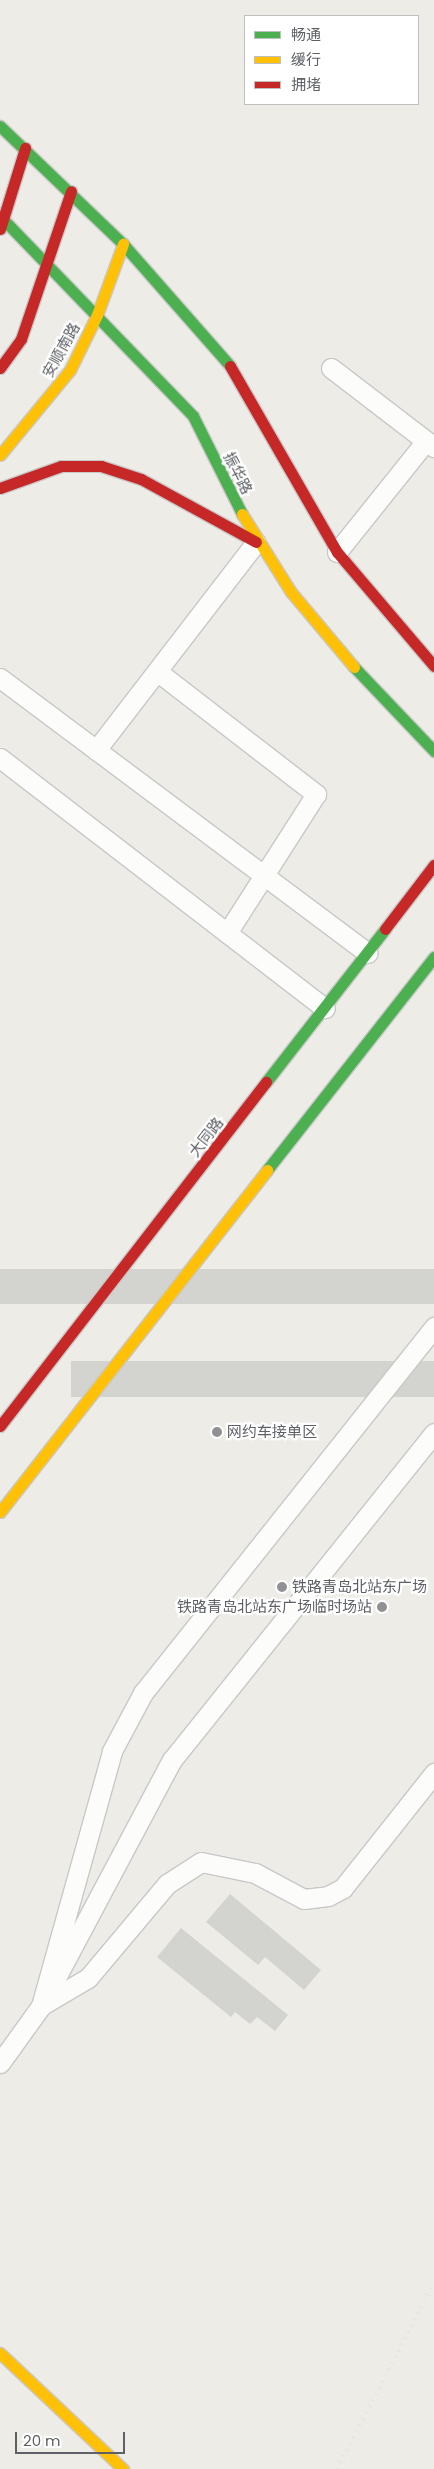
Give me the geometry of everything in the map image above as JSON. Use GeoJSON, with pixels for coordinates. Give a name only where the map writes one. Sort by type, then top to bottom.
{"type":"FeatureCollection","features":[{"type":"Feature","properties":{"kind":"street"},"geometry":{"type":"LineString","coordinates":[[0,126],[72,191],[123,244],[240,377],[305,502],[337,552],[434,666]]}},
{"type":"Feature","properties":{"kind":"street"},"geometry":{"type":"LineString","coordinates":[[1,221],[25,148]]}},
{"type":"Feature","properties":{"kind":"street"},"geometry":{"type":"LineString","coordinates":[[0,368],[21,339],[49,263],[72,191]]}},
{"type":"Feature","properties":{"kind":"street","name":"振华路"},"geometry":{"type":"LineString","coordinates":[[1,221],[49,263],[193,416],[256,542],[291,592],[370,687],[434,751]]}},
{"type":"Feature","properties":{"kind":"street","name":"安顺南路"},"geometry":{"type":"LineString","coordinates":[[0,455],[64,378],[97,315],[123,244]]}},
{"type":"Feature","properties":{"kind":"street"},"geometry":{"type":"LineString","coordinates":[[0,488],[61,466],[101,466],[141,478],[256,542]]}},
{"type":"Feature","properties":{"kind":"street","name":"大同路"},"geometry":{"type":"LineString","coordinates":[[0,1426],[368,953],[434,865]]}},
{"type":"Feature","properties":{"kind":"street"},"geometry":{"type":"LineString","coordinates":[[0,1512],[434,957]]}},
{"type":"Feature","properties":{"kind":"street"},"geometry":{"type":"LineString","coordinates":[[0,2353],[123,2469]]}},
{"type":"Feature","properties":{"kind":"lane"},"geometry":{"type":"LineString","coordinates":[[331,368],[430,444],[337,552]]}},
{"type":"Feature","properties":{"kind":"lane"},"geometry":{"type":"LineString","coordinates":[[96,750],[158,672],[256,542]]}},
{"type":"Feature","properties":{"kind":"lane"},"geometry":{"type":"LineString","coordinates":[[158,672],[316,794],[266,878],[227,933]]}},
{"type":"Feature","properties":{"kind":"lane"},"geometry":{"type":"LineString","coordinates":[[0,678],[368,953]]}},
{"type":"Feature","properties":{"kind":"lane"},"geometry":{"type":"LineString","coordinates":[[0,758],[325,1008]]}},
{"type":"Feature","properties":{"kind":"lane"},"geometry":{"type":"LineString","coordinates":[[41,2006],[112,1751],[143,1693],[434,1328]]}},
{"type":"Feature","properties":{"kind":"lane"},"geometry":{"type":"LineString","coordinates":[[0,2064],[41,2006],[172,1760],[434,1433]]}},
{"type":"Feature","properties":{"kind":"lane"},"geometry":{"type":"LineString","coordinates":[[41,2006],[88,1978],[167,1884],[201,1862],[255,1873],[304,1899],[328,1896],[343,1888],[434,1773]]}},
{"type":"Feature","properties":{"kind":"building"},"geometry":{"type":"Polygon","coordinates":[[[0,1269],[434,1269],[434,1304],[0,1304],[0,1269]]]}},
{"type":"Feature","properties":{"kind":"building"},"geometry":{"type":"Polygon","coordinates":[[[71,1361],[434,1361],[434,1397],[71,1397],[71,1361]]]}},
{"type":"Feature","properties":{"kind":"building"},"geometry":{"type":"Polygon","coordinates":[[[230,1894],[321,1970],[304,1990],[265,1957],[258,1965],[206,1922],[230,1894]]]}},
{"type":"Feature","properties":{"kind":"building"},"geometry":{"type":"Polygon","coordinates":[[[181,1928],[288,2015],[275,2031],[257,2017],[250,2024],[235,2012],[231,2017],[157,1957],[181,1928]]]}},
{"type":"Feature","properties":{"kind":"railway"},"geometry":{"type":"LineString","coordinates":[[337,2469],[434,2283]]}},
{"type":"Feature","properties":{"kind":"traffic: fast"},"geometry":{"type":"LineString","coordinates":[[0,126],[123,244],[230,366]]}},
{"type":"Feature","properties":{"kind":"traffic: fast"},"geometry":{"type":"LineString","coordinates":[[0,216],[193,416],[242,514]]}},
{"type":"Feature","properties":{"kind":"traffic: fast"},"geometry":{"type":"LineString","coordinates":[[354,667],[434,751]]}},
{"type":"Feature","properties":{"kind":"traffic: fast"},"geometry":{"type":"LineString","coordinates":[[266,1082],[385,929]]}},
{"type":"Feature","properties":{"kind":"traffic: fast"},"geometry":{"type":"LineString","coordinates":[[267,1170],[434,957]]}},
{"type":"Feature","properties":{"kind":"traffic: slow"},"geometry":{"type":"LineString","coordinates":[[0,455],[70,370],[97,315],[123,244]]}},
{"type":"Feature","properties":{"kind":"traffic: slow"},"geometry":{"type":"LineString","coordinates":[[242,514],[291,592],[354,667]]}},
{"type":"Feature","properties":{"kind":"traffic: slow"},"geometry":{"type":"LineString","coordinates":[[0,1512],[267,1170]]}},
{"type":"Feature","properties":{"kind":"traffic: slow"},"geometry":{"type":"LineString","coordinates":[[0,2353],[123,2469]]}},
{"type":"Feature","properties":{"kind":"traffic: jam"},"geometry":{"type":"LineString","coordinates":[[0,229],[25,148]]}},
{"type":"Feature","properties":{"kind":"traffic: jam"},"geometry":{"type":"LineString","coordinates":[[0,368],[21,339],[71,191]]}},
{"type":"Feature","properties":{"kind":"traffic: jam"},"geometry":{"type":"LineString","coordinates":[[230,366],[337,552],[434,666]]}},
{"type":"Feature","properties":{"kind":"traffic: jam"},"geometry":{"type":"LineString","coordinates":[[0,488],[61,466],[101,466],[141,479],[256,542]]}},
{"type":"Feature","properties":{"kind":"traffic: jam"},"geometry":{"type":"LineString","coordinates":[[385,929],[434,865]]}},
{"type":"Feature","properties":{"kind":"traffic: jam"},"geometry":{"type":"LineString","coordinates":[[0,1426],[266,1082]]}},
{"type":"Feature","properties":{"kind":"place","name":"网约车接单区"},"geometry":{"type":"Point","coordinates":[217,1432]}},
{"type":"Feature","properties":{"kind":"place","name":"铁路青岛北站东广场"},"geometry":{"type":"Point","coordinates":[282,1587]}},
{"type":"Feature","properties":{"kind":"place","name":"铁路青岛北站东广场临时场站"},"geometry":{"type":"Point","coordinates":[382,1607]}}]}
